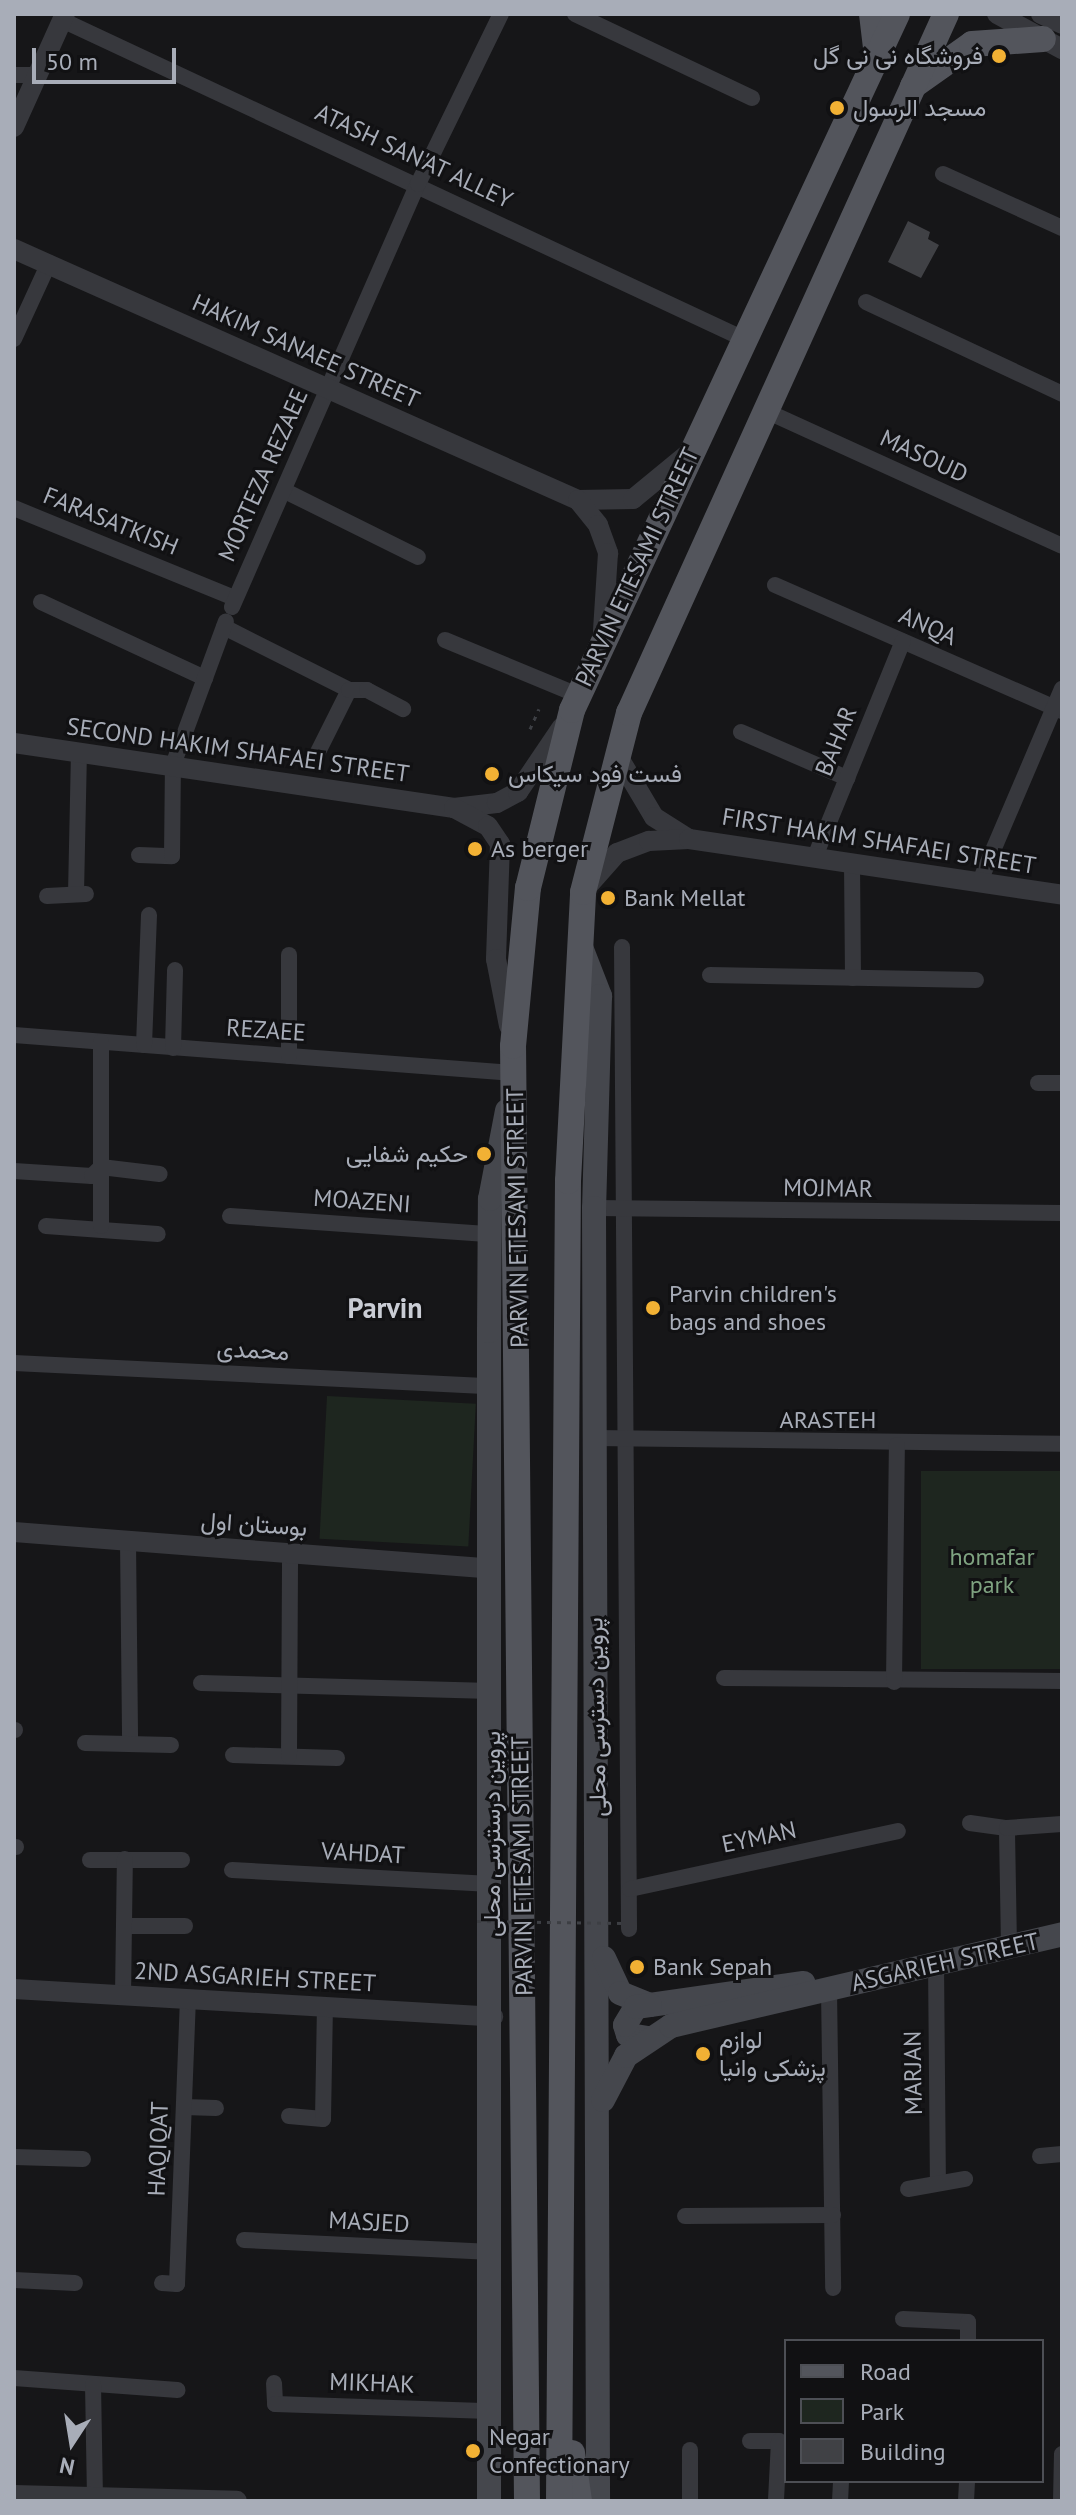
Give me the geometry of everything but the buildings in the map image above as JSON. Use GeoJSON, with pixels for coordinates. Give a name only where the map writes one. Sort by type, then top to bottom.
{"type":"FeatureCollection","features":[{"type":"Feature","properties":{"kind":"main road"},"geometry":{"type":"LineString","coordinates":[[872,14],[877,56]]}},
{"type":"Feature","properties":{"kind":"main road","name":"PARVIN ETESAMI STREET"},"geometry":{"type":"LineString","coordinates":[[527,2501],[513,1046],[539,828],[575,702],[897,14]]}},
{"type":"Feature","properties":{"kind":"main road","name":"PARVIN ETESAMI STREET"},"geometry":{"type":"LineString","coordinates":[[559,2501],[568,1181],[577,937],[583,892],[616,753],[678,598],[946,14]]}},
{"type":"Feature","properties":{"kind":"main road"},"geometry":{"type":"LineString","coordinates":[[913,86],[972,44],[1052,32]]}},
{"type":"Feature","properties":{"kind":"main road","name":"پروین دسترسی محلی"},"geometry":{"type":"LineString","coordinates":[[577,937],[600,996],[594,1208],[598,2501]]}},
{"type":"Feature","properties":{"kind":"main road","name":"پروین درسترسی محلی"},"geometry":{"type":"LineString","coordinates":[[489,2501],[493,2017],[490,1199],[514,1073]]}},
{"type":"Feature","properties":{"kind":"main road"},"geometry":{"type":"LineString","coordinates":[[598,1924],[607,1976],[620,1993],[650,2005]]}},
{"type":"Feature","properties":{"kind":"main road","name":"ASGARIEH STREET"},"geometry":{"type":"LineString","coordinates":[[599,2110],[626,2056],[648,2038],[671,2026],[1062,1934]]}},
{"type":"Feature","properties":{"kind":"main road","name":"ASGARIEH STREET"},"geometry":{"type":"LineString","coordinates":[[650,2005],[800,1982],[829,1990]]}},
{"type":"Feature","properties":{"kind":"main road"},"geometry":{"type":"LineString","coordinates":[[648,2038],[628,2035],[625,2025],[636,2007],[650,2005]]}},
{"type":"Feature","properties":{"kind":"main road"},"geometry":{"type":"LineString","coordinates":[[560,2361],[579,2501]]}},
{"type":"Feature","properties":{"kind":"main road"},"geometry":{"type":"LineString","coordinates":[[510,2501],[526,2373]]}},
{"type":"Feature","properties":{"kind":"street","name":"MORTEZA REZAEE"},"geometry":{"type":"LineString","coordinates":[[139,855],[172,856],[173,765],[229,613],[287,492],[326,390],[418,184],[501,14]]}},
{"type":"Feature","properties":{"kind":"street"},"geometry":{"type":"LineString","coordinates":[[997,14],[1052,32]]}},
{"type":"Feature","properties":{"kind":"street"},"geometry":{"type":"LineString","coordinates":[[586,16],[752,98]]}},
{"type":"Feature","properties":{"kind":"street","name":"ATASH SAN'AT ALLEY"},"geometry":{"type":"LineString","coordinates":[[64,17],[744,339]]}},
{"type":"Feature","properties":{"kind":"street"},"geometry":{"type":"LineString","coordinates":[[14,127],[64,17]]}},
{"type":"Feature","properties":{"kind":"street"},"geometry":{"type":"LineString","coordinates":[[14,75],[37,75]]}},
{"type":"Feature","properties":{"kind":"street"},"geometry":{"type":"LineString","coordinates":[[943,174],[1062,228]]}},
{"type":"Feature","properties":{"kind":"street","name":"HAKIM SANAEE STREET"},"geometry":{"type":"LineString","coordinates":[[14,249],[578,500]]}},
{"type":"Feature","properties":{"kind":"street"},"geometry":{"type":"LineString","coordinates":[[14,339],[49,263]]}},
{"type":"Feature","properties":{"kind":"street"},"geometry":{"type":"LineString","coordinates":[[866,302],[1062,394]]}},
{"type":"Feature","properties":{"kind":"street","name":"MASOUD"},"geometry":{"type":"LineString","coordinates":[[766,411],[1062,546]]}},
{"type":"Feature","properties":{"kind":"street"},"geometry":{"type":"LineString","coordinates":[[578,500],[633,499],[689,453]]}},
{"type":"Feature","properties":{"kind":"street"},"geometry":{"type":"LineString","coordinates":[[287,492],[418,557]]}},
{"type":"Feature","properties":{"kind":"street"},"geometry":{"type":"LineString","coordinates":[[578,500],[598,525],[608,553],[602,642]]}},
{"type":"Feature","properties":{"kind":"street","name":"FARASATKISH"},"geometry":{"type":"LineString","coordinates":[[15,512],[229,613],[349,690],[367,690],[403,709]]}},
{"type":"Feature","properties":{"kind":"street","name":"ANQA"},"geometry":{"type":"LineString","coordinates":[[775,585],[1058,709]]}},
{"type":"Feature","properties":{"kind":"street"},"geometry":{"type":"LineString","coordinates":[[41,602],[205,678]]}},
{"type":"Feature","properties":{"kind":"street"},"geometry":{"type":"LineString","coordinates":[[445,640],[575,702],[518,792],[497,803],[454,808]]}},
{"type":"Feature","properties":{"kind":"street","name":"BAHAR"},"geometry":{"type":"LineString","coordinates":[[814,859],[903,641]]}},
{"type":"Feature","properties":{"kind":"street"},"geometry":{"type":"LineString","coordinates":[[980,881],[1058,709],[1062,689]]}},
{"type":"Feature","properties":{"kind":"street"},"geometry":{"type":"LineString","coordinates":[[313,762],[349,690]]}},
{"type":"Feature","properties":{"kind":"street"},"geometry":{"type":"LineString","coordinates":[[741,732],[847,778]]}},
{"type":"Feature","properties":{"kind":"street","name":"SECOND HAKIM SHAFAEI STREET"},"geometry":{"type":"LineString","coordinates":[[14,743],[454,808]]}},
{"type":"Feature","properties":{"kind":"street"},"geometry":{"type":"LineString","coordinates":[[47,896],[81,894],[79,752]]}},
{"type":"Feature","properties":{"kind":"street"},"geometry":{"type":"LineString","coordinates":[[616,753],[654,817],[689,839]]}},
{"type":"Feature","properties":{"kind":"street"},"geometry":{"type":"LineString","coordinates":[[454,808],[488,826],[500,844],[496,959],[513,1046]]}},
{"type":"Feature","properties":{"kind":"street"},"geometry":{"type":"LineString","coordinates":[[583,892],[617,853],[649,841],[689,839]]}},
{"type":"Feature","properties":{"kind":"street","name":"FIRST HAKIM SHAFAEI STREET"},"geometry":{"type":"LineString","coordinates":[[689,839],[1062,895]]}},
{"type":"Feature","properties":{"kind":"street"},"geometry":{"type":"LineString","coordinates":[[852,863],[853,978]]}},
{"type":"Feature","properties":{"kind":"street"},"geometry":{"type":"LineString","coordinates":[[144,1045],[149,915]]}},
{"type":"Feature","properties":{"kind":"street"},"geometry":{"type":"LineString","coordinates":[[622,947],[630,1889],[627,1926]]}},
{"type":"Feature","properties":{"kind":"street"},"geometry":{"type":"LineString","coordinates":[[289,955],[289,1056]]}},
{"type":"Feature","properties":{"kind":"street"},"geometry":{"type":"LineString","coordinates":[[173,1048],[175,970]]}},
{"type":"Feature","properties":{"kind":"street"},"geometry":{"type":"LineString","coordinates":[[710,975],[976,980]]}},
{"type":"Feature","properties":{"kind":"street","name":"REZAEE"},"geometry":{"type":"LineString","coordinates":[[14,1035],[514,1073]]}},
{"type":"Feature","properties":{"kind":"street"},"geometry":{"type":"LineString","coordinates":[[101,1042],[101,1226]]}},
{"type":"Feature","properties":{"kind":"street"},"geometry":{"type":"LineString","coordinates":[[1038,1083],[1062,1083]]}},
{"type":"Feature","properties":{"kind":"street"},"geometry":{"type":"LineString","coordinates":[[14,1171],[92,1176],[101,1167]]}},
{"type":"Feature","properties":{"kind":"street"},"geometry":{"type":"LineString","coordinates":[[101,1167],[160,1174]]}},
{"type":"Feature","properties":{"kind":"street","name":"MOJMAR"},"geometry":{"type":"LineString","coordinates":[[594,1208],[1062,1213]]}},
{"type":"Feature","properties":{"kind":"street","name":"MOAZENI"},"geometry":{"type":"LineString","coordinates":[[230,1216],[490,1234]]}},
{"type":"Feature","properties":{"kind":"street"},"geometry":{"type":"LineString","coordinates":[[46,1226],[101,1226],[158,1234]]}},
{"type":"Feature","properties":{"kind":"street","name":"محمدی"},"geometry":{"type":"LineString","coordinates":[[14,1363],[489,1386]]}},
{"type":"Feature","properties":{"kind":"street","name":"ARASTEH"},"geometry":{"type":"LineString","coordinates":[[594,1438],[626,1443],[1062,1444]]}},
{"type":"Feature","properties":{"kind":"street"},"geometry":{"type":"LineString","coordinates":[[894,1682],[897,1445]]}},
{"type":"Feature","properties":{"kind":"street","name":"بوستان اول"},"geometry":{"type":"LineString","coordinates":[[14,1532],[490,1569]]}},
{"type":"Feature","properties":{"kind":"street"},"geometry":{"type":"LineString","coordinates":[[128,1541],[130,1742]]}},
{"type":"Feature","properties":{"kind":"street"},"geometry":{"type":"LineString","coordinates":[[289,1756],[290,1553]]}},
{"type":"Feature","properties":{"kind":"street"},"geometry":{"type":"LineString","coordinates":[[724,1678],[894,1682],[1062,1681]]}},
{"type":"Feature","properties":{"kind":"street"},"geometry":{"type":"LineString","coordinates":[[201,1683],[491,1691]]}},
{"type":"Feature","properties":{"kind":"street"},"geometry":{"type":"LineString","coordinates":[[85,1743],[171,1745]]}},
{"type":"Feature","properties":{"kind":"street"},"geometry":{"type":"LineString","coordinates":[[233,1755],[337,1758]]}},
{"type":"Feature","properties":{"kind":"street"},"geometry":{"type":"LineString","coordinates":[[970,1823],[1007,1828],[1062,1824]]}},
{"type":"Feature","properties":{"kind":"street"},"geometry":{"type":"LineString","coordinates":[[1007,1828],[1009,1946]]}},
{"type":"Feature","properties":{"kind":"street","name":"EYMAN"},"geometry":{"type":"LineString","coordinates":[[630,1889],[898,1831]]}},
{"type":"Feature","properties":{"kind":"street"},"geometry":{"type":"LineString","coordinates":[[123,1995],[125,1859]]}},
{"type":"Feature","properties":{"kind":"street"},"geometry":{"type":"LineString","coordinates":[[90,1860],[182,1860]]}},
{"type":"Feature","properties":{"kind":"street","name":"VAHDAT"},"geometry":{"type":"LineString","coordinates":[[232,1870],[491,1884]]}},
{"type":"Feature","properties":{"kind":"street"},"geometry":{"type":"LineString","coordinates":[[125,1926],[185,1926]]}},
{"type":"Feature","properties":{"kind":"street","name":"MARJAN"},"geometry":{"type":"LineString","coordinates":[[936,1962],[938,2183]]}},
{"type":"Feature","properties":{"kind":"street","name":"2ND ASGARIEH STREET"},"geometry":{"type":"LineString","coordinates":[[14,1989],[493,2017]]}},
{"type":"Feature","properties":{"kind":"street"},"geometry":{"type":"LineString","coordinates":[[829,1990],[833,2288]]}},
{"type":"Feature","properties":{"kind":"street","name":"HAQIQAT"},"geometry":{"type":"LineString","coordinates":[[162,2283],[177,2284],[188,2000]]}},
{"type":"Feature","properties":{"kind":"street"},"geometry":{"type":"LineString","coordinates":[[289,2116],[323,2119],[325,2007]]}},
{"type":"Feature","properties":{"kind":"street"},"geometry":{"type":"LineString","coordinates":[[184,2107],[216,2108]]}},
{"type":"Feature","properties":{"kind":"street"},"geometry":{"type":"LineString","coordinates":[[1040,2156],[1062,2154]]}},
{"type":"Feature","properties":{"kind":"street"},"geometry":{"type":"LineString","coordinates":[[14,2157],[83,2159]]}},
{"type":"Feature","properties":{"kind":"street"},"geometry":{"type":"LineString","coordinates":[[908,2189],[965,2179]]}},
{"type":"Feature","properties":{"kind":"street"},"geometry":{"type":"LineString","coordinates":[[685,2216],[833,2215]]}},
{"type":"Feature","properties":{"kind":"street","name":"MASJED"},"geometry":{"type":"LineString","coordinates":[[244,2240],[492,2252]]}},
{"type":"Feature","properties":{"kind":"street"},"geometry":{"type":"LineString","coordinates":[[14,2280],[75,2283]]}},
{"type":"Feature","properties":{"kind":"street"},"geometry":{"type":"LineString","coordinates":[[903,2319],[968,2322],[968,2339]]}},
{"type":"Feature","properties":{"kind":"street"},"geometry":{"type":"LineString","coordinates":[[14,2378],[178,2390]]}},
{"type":"Feature","properties":{"kind":"street","name":"MIKHAK"},"geometry":{"type":"LineString","coordinates":[[274,2383],[275,2404],[490,2411]]}},
{"type":"Feature","properties":{"kind":"street"},"geometry":{"type":"LineString","coordinates":[[93,2384],[95,2497]]}},
{"type":"Feature","properties":{"kind":"street"},"geometry":{"type":"LineString","coordinates":[[750,2441],[779,2441],[776,2501]]}},
{"type":"Feature","properties":{"kind":"street"},"geometry":{"type":"LineString","coordinates":[[690,2450],[690,2501]]}},
{"type":"Feature","properties":{"kind":"street"},"geometry":{"type":"LineString","coordinates":[[1061,2501],[1062,2454]]}},
{"type":"Feature","properties":{"kind":"street"},"geometry":{"type":"LineString","coordinates":[[14,2495],[237,2501]]}},
{"type":"Feature","properties":{"kind":"path"},"geometry":{"type":"LineString","coordinates":[[530,729],[539,709]]}},
{"type":"Feature","properties":{"kind":"path"},"geometry":{"type":"LineString","coordinates":[[477,1921],[627,1926]]}},
{"type":"Feature","properties":{"kind":"green space"},"geometry":{"type":"Polygon","coordinates":[[[327,1396],[476,1404],[468,1547],[320,1539],[327,1396]]]}},
{"type":"Feature","properties":{"kind":"green space","name":"homafar park"},"geometry":{"type":"Polygon","coordinates":[[[921,1471],[1062,1471],[1062,1669],[921,1669],[921,1471]]]}},
{"type":"Feature","properties":{"kind":"place","name":"فروشگاه نی نی گل"},"geometry":{"type":"Point","coordinates":[999,56]}},
{"type":"Feature","properties":{"kind":"place","name":"مسجد الرسول"},"geometry":{"type":"Point","coordinates":[837,108]}},
{"type":"Feature","properties":{"kind":"place","name":"فست فود سیکاس"},"geometry":{"type":"Point","coordinates":[492,774]}},
{"type":"Feature","properties":{"kind":"place","name":"As berger"},"geometry":{"type":"Point","coordinates":[475,849]}},
{"type":"Feature","properties":{"kind":"place","name":"Bank Mellat"},"geometry":{"type":"Point","coordinates":[608,898]}},
{"type":"Feature","properties":{"kind":"place","name":"حکیم شفایی"},"geometry":{"type":"Point","coordinates":[484,1154]}},
{"type":"Feature","properties":{"kind":"place","name":"Parvin children's bags and shoes"},"geometry":{"type":"Point","coordinates":[653,1308]}},
{"type":"Feature","properties":{"kind":"place","name":"Bank Sepah"},"geometry":{"type":"Point","coordinates":[637,1967]}},
{"type":"Feature","properties":{"kind":"place","name":"لوازم پزشکی وانیا"},"geometry":{"type":"Point","coordinates":[703,2054]}},
{"type":"Feature","properties":{"kind":"place","name":"Negar Confectionary"},"geometry":{"type":"Point","coordinates":[473,2451]}},
{"type":"Feature","properties":{"kind":"district","name":"Parvin"},"geometry":{"type":"Point","coordinates":[385,1308]}}]}
